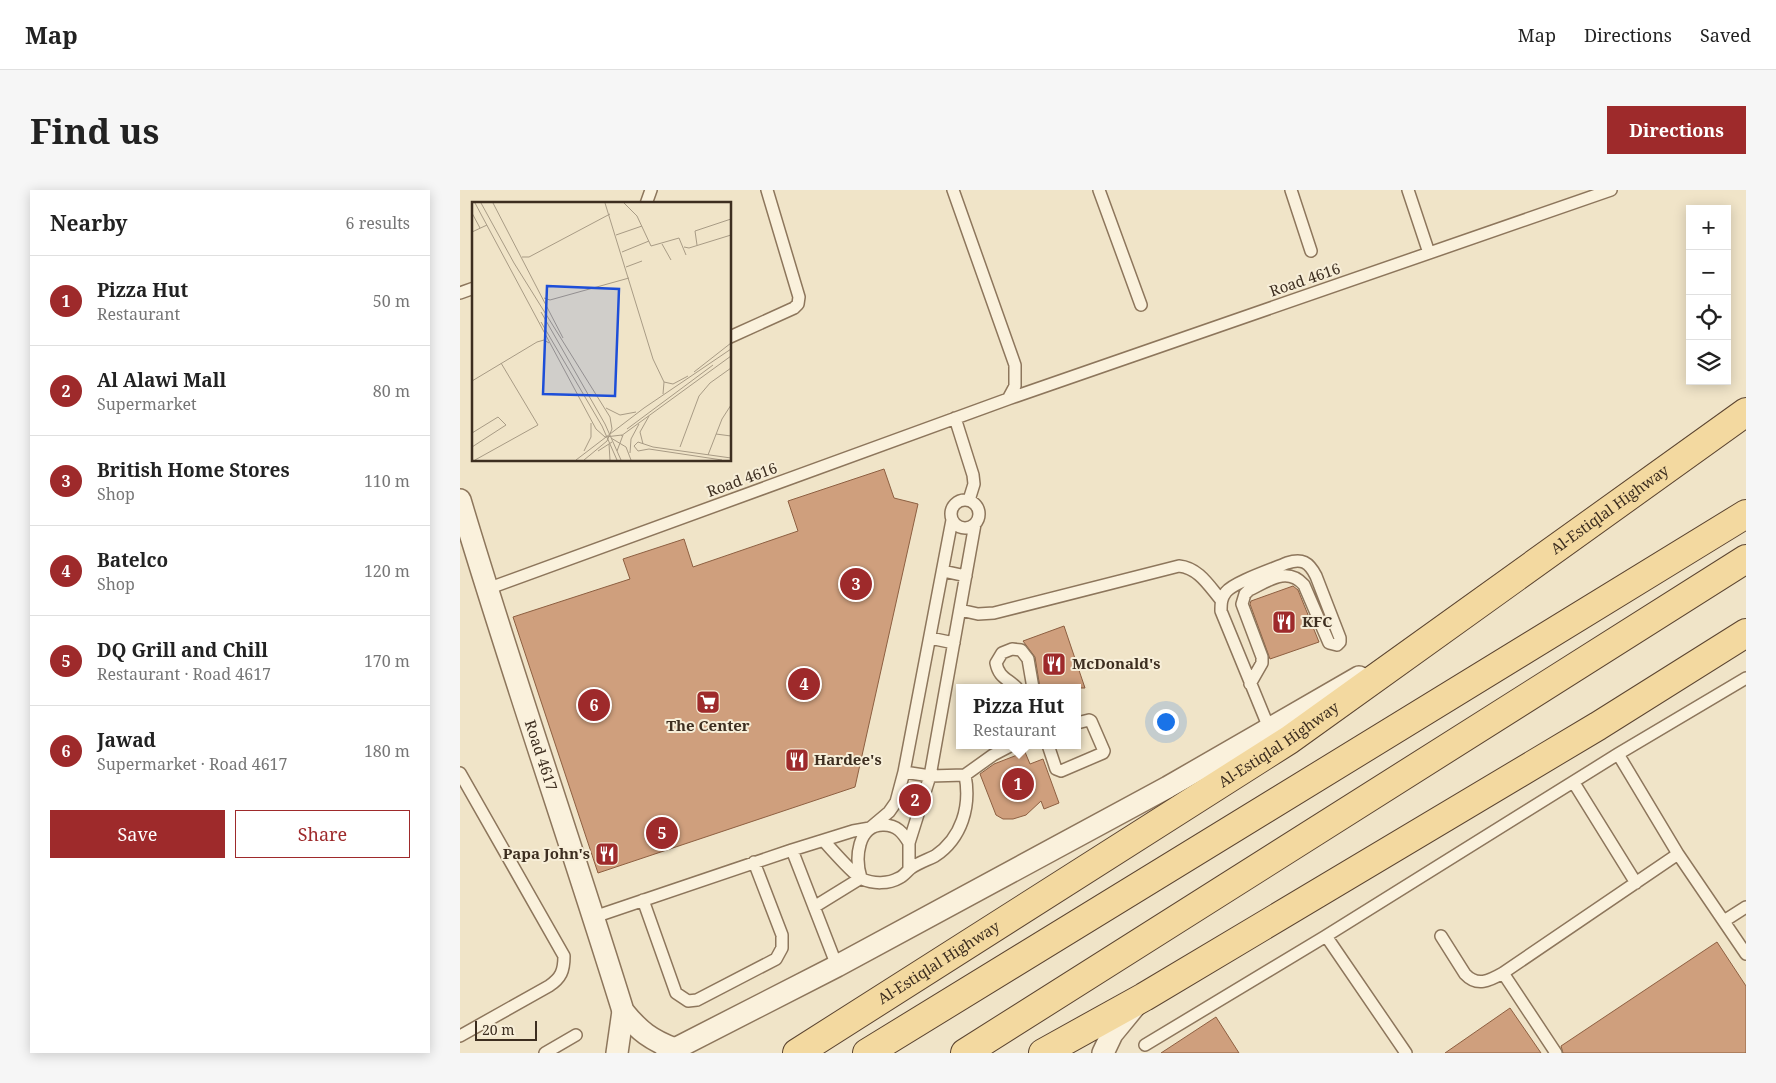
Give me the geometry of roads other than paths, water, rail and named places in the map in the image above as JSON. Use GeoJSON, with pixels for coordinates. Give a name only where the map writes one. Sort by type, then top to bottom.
{"type":"FeatureCollection","features":[{"type":"Feature","properties":{"kind":"main road","name":"Al-Estiqlal Highway"},"geometry":{"type":"LineString","coordinates":[[797,1053],[1289,740],[1746,412]]}},
{"type":"Feature","properties":{"kind":"main road"},"geometry":{"type":"LineString","coordinates":[[867,1053],[1741,516]]}},
{"type":"Feature","properties":{"kind":"main road"},"geometry":{"type":"LineString","coordinates":[[965,1053],[1746,559]]}},
{"type":"Feature","properties":{"kind":"main road"},"geometry":{"type":"LineString","coordinates":[[1043,1053],[1144,997],[1598,726],[1746,633]]}},
{"type":"Feature","properties":{"kind":"street","name":"Road 4617"},"geometry":{"type":"LineString","coordinates":[[460,500],[623,1011],[617,1053]]}},
{"type":"Feature","properties":{"kind":"street"},"geometry":{"type":"LineString","coordinates":[[671,1051],[837,966],[1168,787],[1378,665],[1411,654]]}},
{"type":"Feature","properties":{"kind":"street"},"geometry":{"type":"LineString","coordinates":[[1103,1053],[1112,1034],[1144,997]]}},
{"type":"Feature","properties":{"kind":"street","name":"Road 4617"},"geometry":{"type":"LineString","coordinates":[[623,1011],[644,1033],[671,1051]]}},
{"type":"Feature","properties":{"kind":"lane"},"geometry":{"type":"LineString","coordinates":[[647,202],[651,190]]}},
{"type":"Feature","properties":{"kind":"lane"},"geometry":{"type":"LineString","coordinates":[[731,337],[794,308],[798,304],[799,297],[767,190]]}},
{"type":"Feature","properties":{"kind":"lane"},"geometry":{"type":"LineString","coordinates":[[953,190],[1016,365],[1015,386],[1008,399]]}},
{"type":"Feature","properties":{"kind":"lane"},"geometry":{"type":"LineString","coordinates":[[1098,190],[1141,305]]}},
{"type":"Feature","properties":{"kind":"lane"},"geometry":{"type":"LineString","coordinates":[[1291,190],[1311,251]]}},
{"type":"Feature","properties":{"kind":"lane"},"geometry":{"type":"LineString","coordinates":[[1408,190],[1429,253]]}},
{"type":"Feature","properties":{"kind":"lane","name":"Road 4616"},"geometry":{"type":"LineString","coordinates":[[487,589],[1008,399],[1611,190]]}},
{"type":"Feature","properties":{"kind":"lane"},"geometry":{"type":"LineString","coordinates":[[460,293],[472,289]]}},
{"type":"Feature","properties":{"kind":"lane"},"geometry":{"type":"LineString","coordinates":[[955,418],[973,475],[974,484],[969,500]]}},
{"type":"Feature","properties":{"kind":"lane"},"geometry":{"type":"LineString","coordinates":[[861,878],[857,857],[859,846],[870,828],[889,812],[896,802],[904,772],[943,571],[952,520],[951,511],[953,506],[960,500],[969,500],[974,503],[979,511],[978,520],[975,524],[930,776],[909,843],[909,869]]}},
{"type":"Feature","properties":{"kind":"lane"},"geometry":{"type":"LineString","coordinates":[[952,520],[960,528],[970,527],[975,524]]}},
{"type":"Feature","properties":{"kind":"lane"},"geometry":{"type":"LineString","coordinates":[[1250,684],[1262,663],[1262,657],[1242,604],[1245,594],[1249,590],[1282,575],[1291,575],[1298,578],[1304,585],[1329,643],[1336,645],[1340,642],[1316,576],[1312,568],[1304,562],[1295,560],[1234,586],[1226,591],[1221,600],[1221,611],[1250,684],[1269,728]]}},
{"type":"Feature","properties":{"kind":"lane"},"geometry":{"type":"LineString","coordinates":[[960,610],[978,614],[994,613],[1180,566],[1196,570],[1221,600]]}},
{"type":"Feature","properties":{"kind":"lane"},"geometry":{"type":"LineString","coordinates":[[943,571],[966,576]]}},
{"type":"Feature","properties":{"kind":"lane"},"geometry":{"type":"LineString","coordinates":[[930,638],[954,643]]}},
{"type":"Feature","properties":{"kind":"lane"},"geometry":{"type":"LineString","coordinates":[[1013,684],[1004,679],[998,671],[996,663],[1002,652],[1012,649],[1021,650],[1028,659],[1032,684]]}},
{"type":"Feature","properties":{"kind":"lane"},"geometry":{"type":"LineString","coordinates":[[1145,1045],[1326,936],[1618,754],[1746,678]]}},
{"type":"Feature","properties":{"kind":"lane"},"geometry":{"type":"LineString","coordinates":[[1049,749],[1056,768],[1061,770],[1102,753],[1104,751],[1101,741],[1092,721],[1081,723]]}},
{"type":"Feature","properties":{"kind":"lane"},"geometry":{"type":"LineString","coordinates":[[904,772],[930,776],[965,775],[1004,749]]}},
{"type":"Feature","properties":{"kind":"lane"},"geometry":{"type":"LineString","coordinates":[[1618,754],[1678,854],[1746,954]]}},
{"type":"Feature","properties":{"kind":"lane"},"geometry":{"type":"LineString","coordinates":[[460,772],[564,956],[564,968],[559,979],[549,986],[460,1036]]}},
{"type":"Feature","properties":{"kind":"lane"},"geometry":{"type":"LineString","coordinates":[[824,842],[861,878],[877,882],[898,879],[909,869],[935,855],[949,844],[960,826],[967,806],[968,788],[965,775]]}},
{"type":"Feature","properties":{"kind":"lane"},"geometry":{"type":"LineString","coordinates":[[1574,783],[1636,883]]}},
{"type":"Feature","properties":{"kind":"lane"},"geometry":{"type":"LineString","coordinates":[[594,917],[754,862],[879,825],[889,825],[898,829],[909,843]]}},
{"type":"Feature","properties":{"kind":"lane"},"geometry":{"type":"LineString","coordinates":[[792,850],[837,966]]}},
{"type":"Feature","properties":{"kind":"lane"},"geometry":{"type":"LineString","coordinates":[[1441,936],[1464,974],[1476,982],[1484,982],[1503,973],[1678,854]]}},
{"type":"Feature","properties":{"kind":"lane"},"geometry":{"type":"LineString","coordinates":[[644,900],[676,993],[688,1001],[698,1000],[776,959],[780,954],[782,935],[754,862]]}},
{"type":"Feature","properties":{"kind":"lane"},"geometry":{"type":"LineString","coordinates":[[814,907],[861,878]]}},
{"type":"Feature","properties":{"kind":"lane"},"geometry":{"type":"LineString","coordinates":[[1724,921],[1746,907]]}},
{"type":"Feature","properties":{"kind":"lane"},"geometry":{"type":"LineString","coordinates":[[1326,936],[1406,1053]]}},
{"type":"Feature","properties":{"kind":"lane"},"geometry":{"type":"LineString","coordinates":[[1503,973],[1556,1053]]}},
{"type":"Feature","properties":{"kind":"lane"},"geometry":{"type":"LineString","coordinates":[[545,1053],[576,1035]]}},
{"type":"Feature","properties":{"kind":"place","name":"British Home Stores"},"geometry":{"type":"Point","coordinates":[856,584]}},
{"type":"Feature","properties":{"kind":"place","name":"KFC"},"geometry":{"type":"Point","coordinates":[1284,622]}},
{"type":"Feature","properties":{"kind":"place","name":"McDonald's"},"geometry":{"type":"Point","coordinates":[1054,664]}},
{"type":"Feature","properties":{"kind":"place","name":"Batelco"},"geometry":{"type":"Point","coordinates":[804,684]}},
{"type":"Feature","properties":{"kind":"place","name":"The Center"},"geometry":{"type":"Point","coordinates":[708,702]}},
{"type":"Feature","properties":{"kind":"place","name":"Jawad"},"geometry":{"type":"Point","coordinates":[594,705]}},
{"type":"Feature","properties":{"kind":"place","name":"Hardee's"},"geometry":{"type":"Point","coordinates":[797,760]}},
{"type":"Feature","properties":{"kind":"place","name":"Pizza Hut"},"geometry":{"type":"Point","coordinates":[1018,784]}},
{"type":"Feature","properties":{"kind":"place","name":"Al Alawi Mall"},"geometry":{"type":"Point","coordinates":[915,800]}},
{"type":"Feature","properties":{"kind":"place","name":"DQ Grill and Chill"},"geometry":{"type":"Point","coordinates":[662,833]}},
{"type":"Feature","properties":{"kind":"place","name":"Papa John's"},"geometry":{"type":"Point","coordinates":[607,854]}}]}
